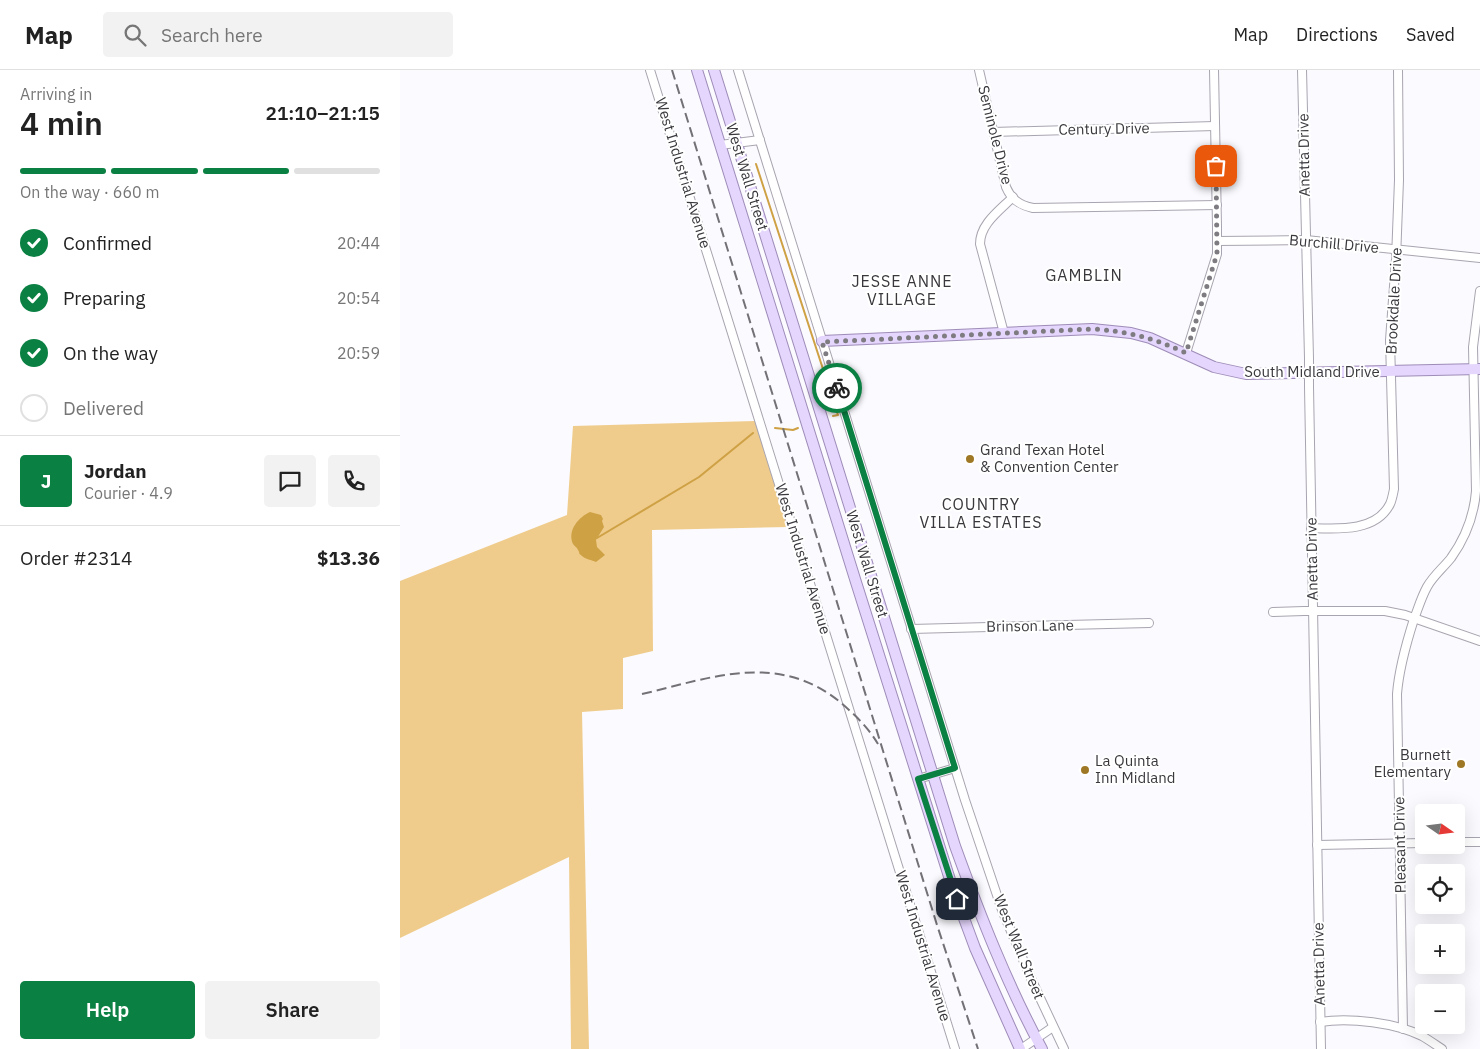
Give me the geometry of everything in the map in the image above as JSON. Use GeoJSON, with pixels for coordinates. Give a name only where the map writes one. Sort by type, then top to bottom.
{"type":"FeatureCollection","features":[{"type":"Feature","properties":{"kind":"main road","name":"West Wall Street"},"geometry":{"type":"LineString","coordinates":[[697,70],[952,886],[994,992],[1020,1049]]}},
{"type":"Feature","properties":{"kind":"main road","name":"West Wall Street"},"geometry":{"type":"LineString","coordinates":[[714,70],[955,846],[972,894],[1002,967],[1042,1049]]}},
{"type":"Feature","properties":{"kind":"main road","name":"South Midland Drive"},"geometry":{"type":"LineString","coordinates":[[822,342],[1092,329],[1113,330],[1150,338],[1209,365],[1236,372],[1254,374],[1476,370]]}},
{"type":"Feature","properties":{"kind":"street","name":"West Industrial Avenue"},"geometry":{"type":"LineString","coordinates":[[650,70],[955,1049]]}},
{"type":"Feature","properties":{"kind":"street","name":"West Wall Street"},"geometry":{"type":"LineString","coordinates":[[738,70],[911,629],[1002,910],[1064,1049]]}},
{"type":"Feature","properties":{"kind":"street","name":"Seminole Drive"},"geometry":{"type":"LineString","coordinates":[[979,70],[1006,186],[1012,198],[985,225],[980,237],[980,244],[1004,333]]}},
{"type":"Feature","properties":{"kind":"street"},"geometry":{"type":"LineString","coordinates":[[1186,353],[1217,254],[1214,70]]}},
{"type":"Feature","properties":{"kind":"street","name":"Anetta Drive"},"geometry":{"type":"LineString","coordinates":[[1302,70],[1321,1049]]}},
{"type":"Feature","properties":{"kind":"street","name":"Brookdale Drive"},"geometry":{"type":"LineString","coordinates":[[1311,528],[1353,527],[1373,523],[1391,503],[1394,489],[1390,340],[1397,250],[1398,70]]}},
{"type":"Feature","properties":{"kind":"street","name":"Century Drive"},"geometry":{"type":"LineString","coordinates":[[994,132],[1215,126]]}},
{"type":"Feature","properties":{"kind":"street"},"geometry":{"type":"LineString","coordinates":[[720,145],[760,140]]}},
{"type":"Feature","properties":{"kind":"street"},"geometry":{"type":"LineString","coordinates":[[1012,198],[1024,206],[1033,208],[1217,205]]}},
{"type":"Feature","properties":{"kind":"street","name":"Burchill Drive"},"geometry":{"type":"LineString","coordinates":[[1217,241],[1306,240],[1480,258]]}},
{"type":"Feature","properties":{"kind":"street","name":"Pleasant Drive"},"geometry":{"type":"LineString","coordinates":[[1403,1029],[1398,688],[1403,656],[1414,619],[1427,587],[1436,573],[1459,547],[1469,525],[1473,510],[1476,491],[1476,370],[1473,347],[1480,291]]}},
{"type":"Feature","properties":{"kind":"street"},"geometry":{"type":"LineString","coordinates":[[1273,612],[1377,610],[1404,615],[1480,641]]}},
{"type":"Feature","properties":{"kind":"street","name":"Brinson Lane"},"geometry":{"type":"LineString","coordinates":[[911,629],[1149,623]]}},
{"type":"Feature","properties":{"kind":"street"},"geometry":{"type":"LineString","coordinates":[[918,779],[955,768]]}},
{"type":"Feature","properties":{"kind":"street"},"geometry":{"type":"LineString","coordinates":[[1465,842],[1480,842]]}},
{"type":"Feature","properties":{"kind":"street"},"geometry":{"type":"LineString","coordinates":[[1317,845],[1415,843]]}},
{"type":"Feature","properties":{"kind":"street"},"geometry":{"type":"LineString","coordinates":[[1320,1022],[1352,1021],[1393,1025],[1422,1036],[1442,1049]]}},
{"type":"Feature","properties":{"kind":"street"},"geometry":{"type":"LineString","coordinates":[[1014,1049],[1020,1049],[1053,1027]]}},
{"type":"Feature","properties":{"kind":"shaded area"},"geometry":{"type":"Polygon","coordinates":[[[755,421],[788,527],[652,530],[653,651],[623,658],[623,709],[582,712],[589,1049],[571,1049],[569,857],[400,938],[400,581],[567,515],[573,426],[755,421]]]}},
{"type":"Feature","properties":{"kind":"shaded area"},"geometry":{"type":"Polygon","coordinates":[[[590,512],[601,515],[604,527],[596,540],[597,547],[605,555],[596,562],[580,554],[572,539],[575,525],[590,512]]]}},
{"type":"Feature","properties":{"kind":"waterway"},"geometry":{"type":"LineString","coordinates":[[756,164],[838,415],[833,416]]}},
{"type":"Feature","properties":{"kind":"waterway"},"geometry":{"type":"LineString","coordinates":[[775,428],[793,430],[798,428]]}},
{"type":"Feature","properties":{"kind":"waterway"},"geometry":{"type":"LineString","coordinates":[[597,538],[699,477],[753,433]]}},
{"type":"Feature","properties":{"kind":"railway"},"geometry":{"type":"LineString","coordinates":[[672,70],[937,925],[978,1049]]}},
{"type":"Feature","properties":{"kind":"railway"},"geometry":{"type":"LineString","coordinates":[[642,694],[693,681],[743,673],[768,673],[792,677],[816,686],[840,702],[870,732],[878,744]]}},
{"type":"Feature","properties":{"kind":"way so far"},"geometry":{"type":"LineString","coordinates":[[837,388],[822,342],[1092,329],[1131,333],[1150,338],[1186,353],[1217,254],[1216,166]]}},
{"type":"Feature","properties":{"kind":"place","name":"Grand Texan Hotel & Convention Center"},"geometry":{"type":"Point","coordinates":[970,459]}},
{"type":"Feature","properties":{"kind":"place","name":"Burnett Elementary"},"geometry":{"type":"Point","coordinates":[1461,764]}},
{"type":"Feature","properties":{"kind":"place","name":"La Quinta Inn Midland"},"geometry":{"type":"Point","coordinates":[1085,770]}},
{"type":"Feature","properties":{"kind":"district","name":"GAMBLIN"},"geometry":{"type":"Point","coordinates":[1084,275]}},
{"type":"Feature","properties":{"kind":"district","name":"JESSE ANNE VILLAGE"},"geometry":{"type":"Point","coordinates":[902,290]}},
{"type":"Feature","properties":{"kind":"district","name":"COUNTRY VILLA ESTATES"},"geometry":{"type":"Point","coordinates":[981,513]}},
{"type":"Feature","properties":{"kind":"route"},"geometry":{"type":"LineString","coordinates":[[837,388],[955,768],[918,779],[957,899]]}}]}
